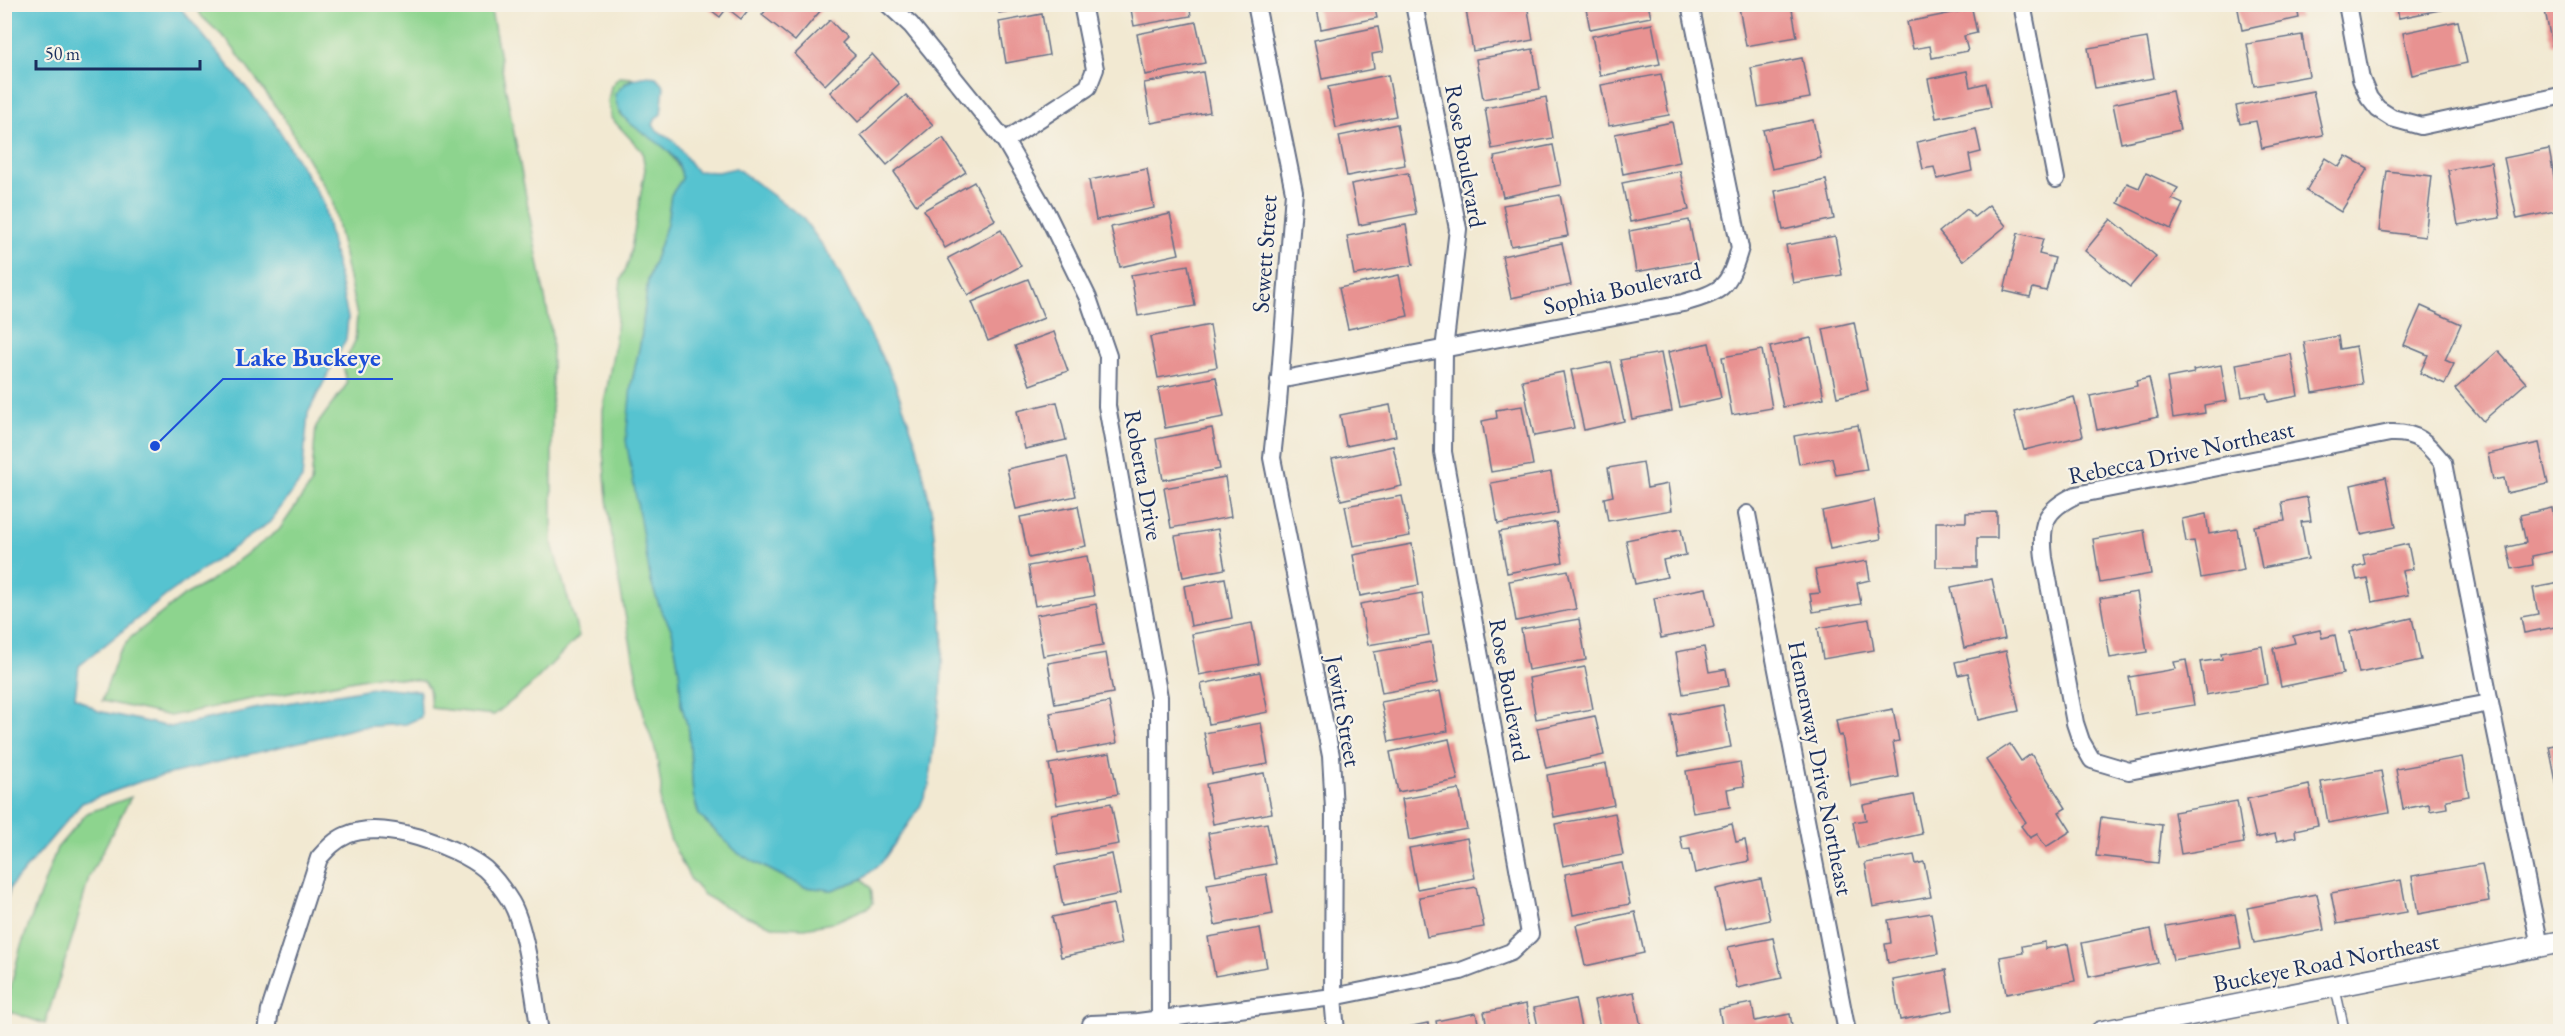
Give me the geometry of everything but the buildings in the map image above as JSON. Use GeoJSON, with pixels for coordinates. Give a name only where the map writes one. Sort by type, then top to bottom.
{"type":"FeatureCollection","features":[{"type":"Feature","properties":{"kind":"street","name":"Roberta Drive"},"geometry":{"type":"LineString","coordinates":[[888,4],[911,24],[1005,141],[1045,210],[1088,298],[1108,356],[1107,406],[1159,698],[1160,1019]]}},
{"type":"Feature","properties":{"kind":"street"},"geometry":{"type":"LineString","coordinates":[[1005,141],[1088,87],[1095,69],[1083,4]]}},
{"type":"Feature","properties":{"kind":"street","name":"Sewett Street"},"geometry":{"type":"LineString","coordinates":[[1256,4],[1294,192],[1278,403]]}},
{"type":"Feature","properties":{"kind":"street","name":"Rose Boulevard"},"geometry":{"type":"LineString","coordinates":[[1090,1024],[1160,1019],[1333,997],[1461,971],[1511,952],[1530,933],[1443,452],[1444,350],[1458,229],[1414,4]]}},
{"type":"Feature","properties":{"kind":"street","name":"Sophia Boulevard"},"geometry":{"type":"LineString","coordinates":[[1279,380],[1683,303],[1715,293],[1732,275],[1740,248],[1690,4]]}},
{"type":"Feature","properties":{"kind":"street"},"geometry":{"type":"LineString","coordinates":[[2022,4],[2056,179]]}},
{"type":"Feature","properties":{"kind":"street"},"geometry":{"type":"LineString","coordinates":[[2347,4],[2361,79],[2369,98],[2378,109],[2392,118],[2421,126],[2560,96]]}},
{"type":"Feature","properties":{"kind":"street","name":"Jewitt Street"},"geometry":{"type":"LineString","coordinates":[[1278,403],[1272,458],[1331,756],[1334,809],[1333,997],[1336,1032]]}},
{"type":"Feature","properties":{"kind":"street","name":"Rebecca Drive Northeast"},"geometry":{"type":"LineString","coordinates":[[2490,704],[2129,771],[2092,760],[2081,741],[2075,723],[2044,558],[2042,538],[2046,517],[2060,502],[2076,495],[2391,433],[2408,433],[2427,443],[2443,463],[2490,704],[2550,944]]}},
{"type":"Feature","properties":{"kind":"street","name":"Hemenway Drive Northeast"},"geometry":{"type":"LineString","coordinates":[[1748,514],[1847,1032]]}},
{"type":"Feature","properties":{"kind":"street"},"geometry":{"type":"LineString","coordinates":[[267,1032],[270,1010],[319,858],[330,845],[347,835],[370,830],[388,831],[426,841],[468,857],[487,871],[499,885],[512,903],[519,921],[540,1032]]}},
{"type":"Feature","properties":{"kind":"street","name":"Buckeye Road Northeast"},"geometry":{"type":"LineString","coordinates":[[2101,1032],[2550,944]]}},
{"type":"Feature","properties":{"kind":"lane"},"geometry":{"type":"LineString","coordinates":[[2335,987],[2344,1032]]}},
{"type":"Feature","properties":{"kind":"green space"},"geometry":{"type":"Polygon","coordinates":[[[195,5],[490,5],[552,335],[552,544],[579,636],[528,688],[494,715],[431,708],[429,688],[424,681],[377,676],[170,716],[102,701],[118,654],[130,638],[185,595],[207,583],[279,530],[311,484],[316,426],[347,384],[343,365],[355,341],[357,316],[332,199],[281,114],[228,41],[202,17],[195,5]]]}},
{"type":"Feature","properties":{"kind":"green space"},"geometry":{"type":"Polygon","coordinates":[[[619,77],[633,78],[624,84],[620,114],[661,143],[672,156],[682,174],[682,179],[671,195],[667,224],[648,280],[641,340],[631,386],[660,608],[672,630],[680,676],[681,704],[689,731],[693,794],[699,815],[739,854],[804,887],[832,890],[863,879],[871,888],[873,903],[869,907],[832,923],[805,928],[775,927],[735,912],[704,895],[691,880],[671,841],[660,808],[661,786],[656,752],[645,720],[615,561],[603,451],[603,411],[614,348],[621,280],[629,261],[645,169],[642,151],[611,118],[608,102],[611,86],[619,77]]]}},
{"type":"Feature","properties":{"kind":"green space"},"geometry":{"type":"Polygon","coordinates":[[[131,797],[89,877],[45,1024],[5,1010],[20,949],[57,848],[87,813],[131,797]]]}},
{"type":"Feature","properties":{"kind":"water"},"geometry":{"type":"Polygon","coordinates":[[[5,4],[178,5],[273,120],[323,202],[348,318],[346,339],[308,413],[302,479],[270,522],[168,594],[79,666],[75,697],[98,711],[170,727],[377,687],[420,691],[421,717],[406,724],[360,727],[142,781],[82,803],[11,886],[5,904],[5,4]]]}},
{"type":"Feature","properties":{"kind":"water"},"geometry":{"type":"Polygon","coordinates":[[[648,76],[656,77],[664,86],[661,114],[653,125],[675,142],[696,171],[718,172],[736,168],[802,217],[831,257],[894,381],[917,446],[932,513],[943,636],[941,693],[929,785],[920,807],[882,862],[862,879],[832,890],[804,887],[739,854],[699,815],[693,794],[689,731],[681,704],[680,676],[672,630],[660,608],[651,582],[626,440],[631,386],[641,340],[648,280],[667,224],[671,195],[682,179],[679,165],[671,153],[636,128],[618,108],[615,94],[629,81],[648,76]]]}},
{"type":"Feature","properties":{"kind":"place","name":"Lake Buckeye"},"geometry":{"type":"Point","coordinates":[155,446]}}]}
